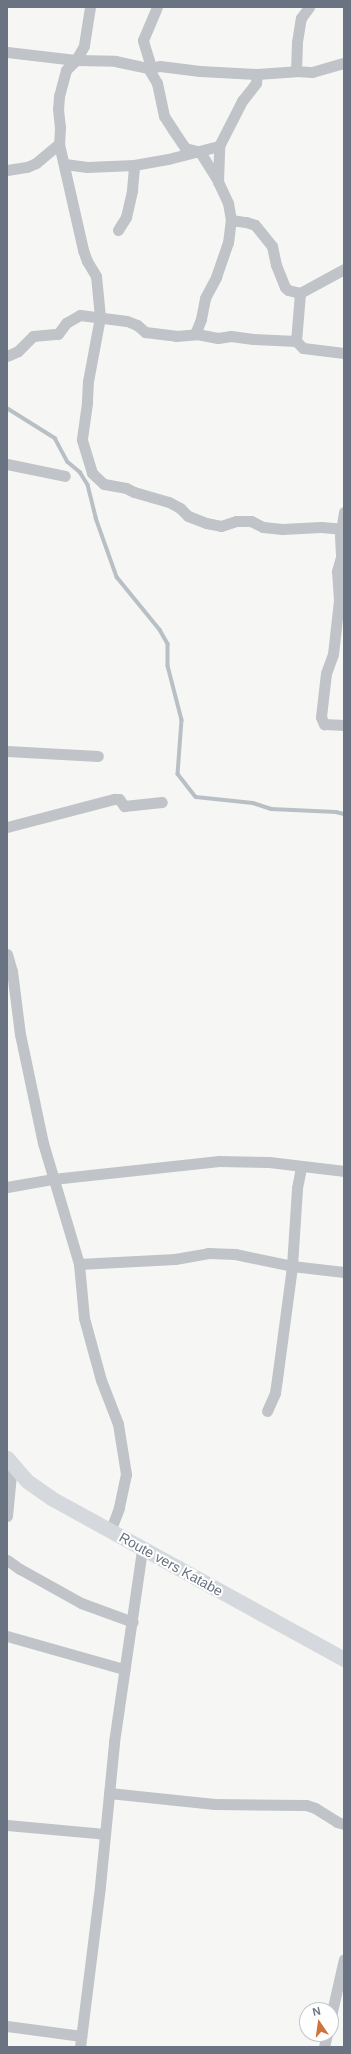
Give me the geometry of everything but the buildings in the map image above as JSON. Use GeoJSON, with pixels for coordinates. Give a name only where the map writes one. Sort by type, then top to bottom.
{"type":"FeatureCollection","features":[{"type":"Feature","properties":{"kind":"street"},"geometry":{"type":"LineString","coordinates":[[90,7],[84,46],[76,60],[67,68],[59,96],[59,144],[65,164],[83,250],[87,261],[96,276],[100,317],[88,381],[87,403],[82,440],[90,469],[101,482],[126,488],[134,492],[169,502],[180,508],[188,516],[206,523],[222,526],[236,522],[251,521],[263,527],[282,529],[328,527],[343,529]]}},
{"type":"Feature","properties":{"kind":"street"},"geometry":{"type":"LineString","coordinates":[[156,7],[143,40],[149,68],[157,84],[164,116],[185,148],[200,152],[218,182],[228,203],[231,220],[226,249],[205,298],[201,319],[195,334]]}},
{"type":"Feature","properties":{"kind":"street"},"geometry":{"type":"LineString","coordinates":[[296,71],[297,42],[301,18],[309,7]]}},
{"type":"Feature","properties":{"kind":"street"},"geometry":{"type":"LineString","coordinates":[[7,52],[76,60],[115,61],[149,68],[160,66],[200,71],[257,74],[318,71],[344,63]]}},
{"type":"Feature","properties":{"kind":"street"},"geometry":{"type":"LineString","coordinates":[[218,182],[219,146],[242,101],[256,83],[257,74]]}},
{"type":"Feature","properties":{"kind":"street"},"geometry":{"type":"LineString","coordinates":[[7,170],[21,169],[36,163],[59,144]]}},
{"type":"Feature","properties":{"kind":"street"},"geometry":{"type":"LineString","coordinates":[[65,164],[87,167],[134,165],[200,152],[219,146]]}},
{"type":"Feature","properties":{"kind":"street"},"geometry":{"type":"LineString","coordinates":[[118,230],[126,217],[132,190],[134,165]]}},
{"type":"Feature","properties":{"kind":"street"},"geometry":{"type":"LineString","coordinates":[[231,220],[255,225],[272,246],[276,265],[285,287],[288,290],[300,293],[344,269]]}},
{"type":"Feature","properties":{"kind":"street"},"geometry":{"type":"LineString","coordinates":[[296,341],[300,293]]}},
{"type":"Feature","properties":{"kind":"street"},"geometry":{"type":"LineString","coordinates":[[7,356],[18,351],[33,336],[58,334],[66,323],[80,315],[131,323],[145,332],[176,336],[195,334],[218,338],[231,336],[253,339],[296,341],[303,348],[344,353]]}},
{"type":"Feature","properties":{"kind":"street"},"geometry":{"type":"LineString","coordinates":[[7,464],[65,476]]}},
{"type":"Feature","properties":{"kind":"street"},"geometry":{"type":"LineString","coordinates":[[344,512],[341,557],[337,570],[339,600],[333,654],[326,673],[321,720],[324,724],[344,725]]}},
{"type":"Feature","properties":{"kind":"street"},"geometry":{"type":"LineString","coordinates":[[7,751],[98,756]]}},
{"type":"Feature","properties":{"kind":"street"},"geometry":{"type":"LineString","coordinates":[[7,827],[114,799],[119,799],[124,806],[162,802]]}},
{"type":"Feature","properties":{"kind":"street"},"geometry":{"type":"LineString","coordinates":[[7,954],[12,971],[20,1034],[35,1108],[52,1179],[79,1264],[84,1318],[100,1380],[118,1424],[126,1474],[118,1508],[110,1531]]}},
{"type":"Feature","properties":{"kind":"street"},"geometry":{"type":"LineString","coordinates":[[7,1187],[52,1179],[219,1161],[244,1160],[344,1171]]}},
{"type":"Feature","properties":{"kind":"street"},"geometry":{"type":"LineString","coordinates":[[267,1411],[275,1393],[292,1266],[297,1188],[301,1167]]}},
{"type":"Feature","properties":{"kind":"street"},"geometry":{"type":"LineString","coordinates":[[79,1264],[175,1259],[208,1253],[234,1254],[292,1266],[344,1272]]}},
{"type":"Feature","properties":{"kind":"street"},"geometry":{"type":"LineString","coordinates":[[7,1516],[9,1461]]}},
{"type":"Feature","properties":{"kind":"street","name":"Route vers Katabe"},"geometry":{"type":"LineString","coordinates":[[9,1461],[27,1481],[51,1498],[344,1659]]}},
{"type":"Feature","properties":{"kind":"street"},"geometry":{"type":"LineString","coordinates":[[7,2026],[81,2042],[100,1886],[114,1742],[124,1670],[133,1622],[142,1549]]}},
{"type":"Feature","properties":{"kind":"street"},"geometry":{"type":"LineString","coordinates":[[7,1560],[20,1569],[81,1603],[133,1622]]}},
{"type":"Feature","properties":{"kind":"street"},"geometry":{"type":"LineString","coordinates":[[7,1636],[124,1670]]}},
{"type":"Feature","properties":{"kind":"street"},"geometry":{"type":"LineString","coordinates":[[109,1793],[214,1804],[306,1805],[315,1808],[337,1822],[344,1824]]}},
{"type":"Feature","properties":{"kind":"street"},"geometry":{"type":"LineString","coordinates":[[7,1825],[105,1834]]}},
{"type":"Feature","properties":{"kind":"street"},"geometry":{"type":"LineString","coordinates":[[334,2002],[344,1959]]}},
{"type":"Feature","properties":{"kind":"waterway"},"geometry":{"type":"LineString","coordinates":[[7,408],[55,438],[68,462],[80,472],[88,485],[96,518],[117,577],[160,630],[168,644],[168,666],[182,720],[178,774],[196,797],[253,803],[271,809],[336,812],[344,814]]}}]}
